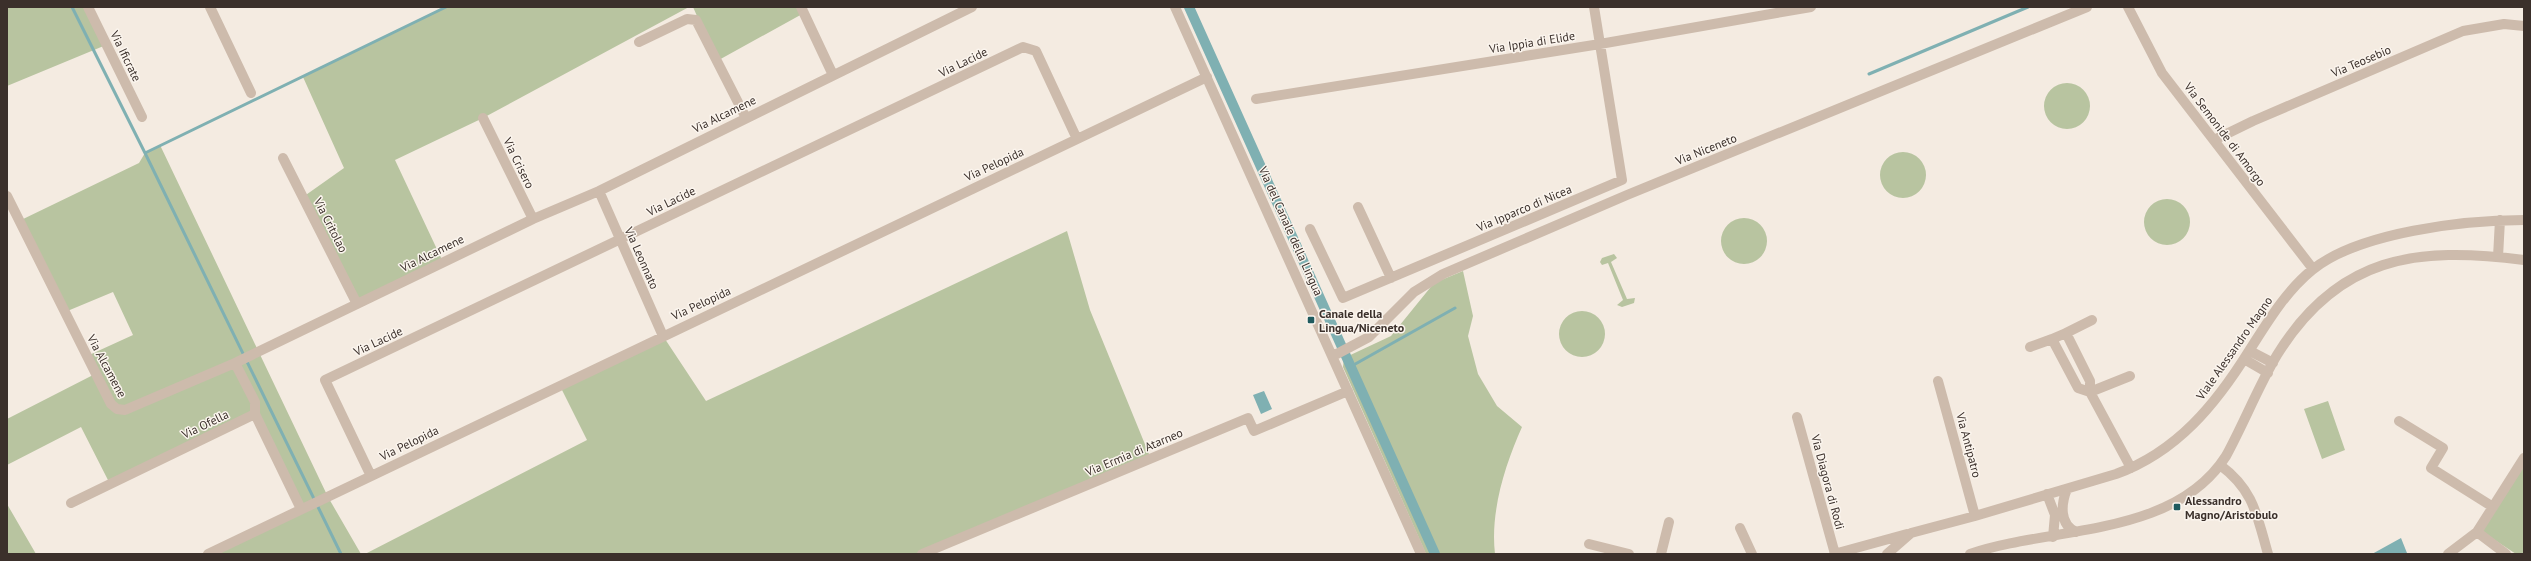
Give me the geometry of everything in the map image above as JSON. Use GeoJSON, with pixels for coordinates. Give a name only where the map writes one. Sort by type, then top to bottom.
{"type":"FeatureCollection","features":[{"type":"Feature","properties":{"kind":"street","name":"Via Ificrate"},"geometry":{"type":"LineString","coordinates":[[88,7],[142,117]]}},
{"type":"Feature","properties":{"kind":"street"},"geometry":{"type":"LineString","coordinates":[[210,7],[251,93]]}},
{"type":"Feature","properties":{"kind":"street"},"geometry":{"type":"LineString","coordinates":[[801,7],[833,75]]}},
{"type":"Feature","properties":{"kind":"street","name":"Via Alcamene"},"geometry":{"type":"LineString","coordinates":[[7,196],[114,407],[125,410],[234,363],[532,219],[599,191],[972,7]]}},
{"type":"Feature","properties":{"kind":"street","name":"Via del Canale della Lingua"},"geometry":{"type":"LineString","coordinates":[[1175,7],[1336,354],[1348,390],[1421,554]]}},
{"type":"Feature","properties":{"kind":"street"},"geometry":{"type":"LineString","coordinates":[[1594,7],[1622,180],[1627,195]]}},
{"type":"Feature","properties":{"kind":"street","name":"Via Ippia di Elide"},"geometry":{"type":"LineString","coordinates":[[1256,99],[1600,44],[1792,8],[1811,7]]}},
{"type":"Feature","properties":{"kind":"street","name":"Via Niceneto"},"geometry":{"type":"LineString","coordinates":[[1336,354],[1354,346],[1373,334],[1411,295],[1431,280],[1627,195],[2087,7]]}},
{"type":"Feature","properties":{"kind":"street","name":"Via Semonide di Amorgo"},"geometry":{"type":"LineString","coordinates":[[2128,7],[2162,73],[2313,269]]}},
{"type":"Feature","properties":{"kind":"street"},"geometry":{"type":"LineString","coordinates":[[639,42],[687,19],[696,20],[746,118]]}},
{"type":"Feature","properties":{"kind":"street","name":"Via Teosebio"},"geometry":{"type":"LineString","coordinates":[[2214,140],[2253,121],[2463,31],[2504,24],[2524,26]]}},
{"type":"Feature","properties":{"kind":"street","name":"Via Lacide"},"geometry":{"type":"LineString","coordinates":[[371,476],[325,380],[1023,47],[1036,51],[1077,139]]}},
{"type":"Feature","properties":{"kind":"street","name":"Via Pelopida"},"geometry":{"type":"LineString","coordinates":[[208,554],[1207,77]]}},
{"type":"Feature","properties":{"kind":"street","name":"Via Crisero"},"geometry":{"type":"LineString","coordinates":[[483,118],[532,219]]}},
{"type":"Feature","properties":{"kind":"street","name":"Via Critolao"},"geometry":{"type":"LineString","coordinates":[[283,158],[357,304]]}},
{"type":"Feature","properties":{"kind":"street","name":"Via Ipparco di Nicea"},"geometry":{"type":"LineString","coordinates":[[1310,229],[1343,298],[1622,180]]}},
{"type":"Feature","properties":{"kind":"street","name":"Via Leonnato"},"geometry":{"type":"LineString","coordinates":[[599,191],[663,336]]}},
{"type":"Feature","properties":{"kind":"street"},"geometry":{"type":"LineString","coordinates":[[1358,207],[1391,278]]}},
{"type":"Feature","properties":{"kind":"street"},"geometry":{"type":"LineString","coordinates":[[2498,257],[2500,220]]}},
{"type":"Feature","properties":{"kind":"street","name":"Viale Alessandro Magno"},"geometry":{"type":"LineString","coordinates":[[1887,554],[1911,533],[2067,489],[2130,468],[2166,448],[2181,436],[2210,407],[2286,296],[2313,269],[2342,253],[2382,239],[2453,224],[2500,220],[2524,220]]}},
{"type":"Feature","properties":{"kind":"street"},"geometry":{"type":"LineString","coordinates":[[1970,554],[2122,522],[2173,502],[2195,489],[2220,465],[2273,363],[2291,335],[2314,307],[2342,284],[2361,274],[2399,259],[2420,256],[2498,257],[2524,260]]}},
{"type":"Feature","properties":{"kind":"street"},"geometry":{"type":"LineString","coordinates":[[2030,347],[2052,339],[2092,320]]}},
{"type":"Feature","properties":{"kind":"street"},"geometry":{"type":"LineString","coordinates":[[2066,332],[2090,381],[2090,392],[2130,468]]}},
{"type":"Feature","properties":{"kind":"street"},"geometry":{"type":"LineString","coordinates":[[2052,339],[2078,388],[2090,392],[2130,376]]}},
{"type":"Feature","properties":{"kind":"street"},"geometry":{"type":"LineString","coordinates":[[2247,355],[2273,363]]}},
{"type":"Feature","properties":{"kind":"street"},"geometry":{"type":"LineString","coordinates":[[2247,355],[2268,373]]}},
{"type":"Feature","properties":{"kind":"street"},"geometry":{"type":"LineString","coordinates":[[234,363],[256,402],[255,414],[301,509]]}},
{"type":"Feature","properties":{"kind":"street","name":"Via Antipatro"},"geometry":{"type":"LineString","coordinates":[[1938,381],[1975,516]]}},
{"type":"Feature","properties":{"kind":"street","name":"Via Ermia di Atarneo"},"geometry":{"type":"LineString","coordinates":[[922,554],[1248,418],[1254,431],[1348,390]]}},
{"type":"Feature","properties":{"kind":"street","name":"Via Ofella"},"geometry":{"type":"LineString","coordinates":[[72,504],[255,414]]}},
{"type":"Feature","properties":{"kind":"street","name":"Via Diagora di Rodi"},"geometry":{"type":"LineString","coordinates":[[1797,417],[1834,554]]}},
{"type":"Feature","properties":{"kind":"street"},"geometry":{"type":"LineString","coordinates":[[2399,421],[2443,448],[2431,468],[2493,507]]}},
{"type":"Feature","properties":{"kind":"street"},"geometry":{"type":"LineString","coordinates":[[2448,554],[2477,532],[2524,458]]}},
{"type":"Feature","properties":{"kind":"street"},"geometry":{"type":"LineString","coordinates":[[2220,465],[2239,481],[2251,498],[2267,551],[2257,554]]}},
{"type":"Feature","properties":{"kind":"street"},"geometry":{"type":"LineString","coordinates":[[2067,489],[2063,499],[2063,514],[2068,526],[2076,532]]}},
{"type":"Feature","properties":{"kind":"street"},"geometry":{"type":"LineString","coordinates":[[2047,494],[2055,515],[2054,537]]}},
{"type":"Feature","properties":{"kind":"street"},"geometry":{"type":"LineString","coordinates":[[1661,554],[1669,522]]}},
{"type":"Feature","properties":{"kind":"street"},"geometry":{"type":"LineString","coordinates":[[1740,528],[1752,554]]}},
{"type":"Feature","properties":{"kind":"street"},"geometry":{"type":"LineString","coordinates":[[2477,532],[2506,554]]}},
{"type":"Feature","properties":{"kind":"street"},"geometry":{"type":"LineString","coordinates":[[1834,554],[1911,533]]}},
{"type":"Feature","properties":{"kind":"street"},"geometry":{"type":"LineString","coordinates":[[1589,544],[1629,554]]}},
{"type":"Feature","properties":{"kind":"green space"},"geometry":{"type":"Polygon","coordinates":[[[7,7],[88,7],[106,45],[7,86],[7,7]]]}},
{"type":"Feature","properties":{"kind":"green space"},"geometry":{"type":"Polygon","coordinates":[[[446,7],[689,7],[483,118],[395,160],[443,262],[357,304],[303,197],[344,168],[303,77],[446,7]]]}},
{"type":"Feature","properties":{"kind":"green space"},"geometry":{"type":"Polygon","coordinates":[[[693,7],[801,7],[804,13],[717,61],[693,7]]]}},
{"type":"Feature","properties":{"kind":"green space"},"geometry":{"type":"Polygon","coordinates":[[[2067,83],[2080,87],[2086,93],[2090,106],[2086,119],[2080,125],[2067,129],[2054,125],[2048,119],[2044,106],[2048,93],[2054,87],[2067,83]]]}},
{"type":"Feature","properties":{"kind":"green space"},"geometry":{"type":"Polygon","coordinates":[[[160,145],[328,497],[361,554],[208,554],[301,509],[255,414],[110,484],[81,427],[7,465],[7,419],[95,374],[87,356],[133,335],[113,292],[65,312],[19,221],[139,163],[145,153],[160,145]]]}},
{"type":"Feature","properties":{"kind":"green space"},"geometry":{"type":"Polygon","coordinates":[[[1903,152],[1916,156],[1922,162],[1926,175],[1922,188],[1916,194],[1903,198],[1890,194],[1884,188],[1880,175],[1884,162],[1890,156],[1903,152]]]}},
{"type":"Feature","properties":{"kind":"green space"},"geometry":{"type":"Polygon","coordinates":[[[2167,199],[2180,203],[2186,209],[2190,222],[2186,235],[2180,241],[2167,245],[2154,241],[2148,235],[2144,222],[2148,209],[2154,203],[2167,199]]]}},
{"type":"Feature","properties":{"kind":"green space"},"geometry":{"type":"Polygon","coordinates":[[[1744,218],[1757,222],[1763,228],[1767,241],[1763,254],[1757,260],[1744,264],[1731,260],[1725,254],[1721,241],[1725,228],[1731,222],[1744,218]]]}},
{"type":"Feature","properties":{"kind":"green space"},"geometry":{"type":"Polygon","coordinates":[[[1067,231],[1090,310],[1151,459],[922,554],[365,554],[587,440],[560,386],[663,336],[706,401],[1067,231]]]}},
{"type":"Feature","properties":{"kind":"green space"},"geometry":{"type":"Polygon","coordinates":[[[1614,254],[1617,258],[1611,262],[1627,299],[1635,298],[1634,303],[1622,307],[1617,305],[1623,300],[1608,263],[1602,265],[1600,262],[1602,258],[1614,254]]]}},
{"type":"Feature","properties":{"kind":"green space"},"geometry":{"type":"Polygon","coordinates":[[[1463,271],[1473,316],[1468,336],[1478,374],[1497,406],[1522,427],[1510,457],[1500,489],[1495,522],[1495,554],[1426,554],[1343,367],[1344,358],[1391,336],[1434,283],[1463,271]]]}},
{"type":"Feature","properties":{"kind":"green space"},"geometry":{"type":"Polygon","coordinates":[[[1582,311],[1595,315],[1601,321],[1605,334],[1601,347],[1595,353],[1582,357],[1569,353],[1563,347],[1559,334],[1563,321],[1569,315],[1582,311]]]}},
{"type":"Feature","properties":{"kind":"green space"},"geometry":{"type":"Polygon","coordinates":[[[2328,401],[2345,450],[2322,459],[2304,409],[2328,401]]]}},
{"type":"Feature","properties":{"kind":"green space"},"geometry":{"type":"Polygon","coordinates":[[[2524,464],[2524,554],[2516,554],[2481,531],[2524,464]]]}},
{"type":"Feature","properties":{"kind":"green space"},"geometry":{"type":"Polygon","coordinates":[[[7,504],[36,554],[7,554],[7,504]]]}},
{"type":"Feature","properties":{"kind":"water"},"geometry":{"type":"Polygon","coordinates":[[[1264,391],[1272,409],[1261,414],[1253,395],[1264,391]]]}},
{"type":"Feature","properties":{"kind":"water"},"geometry":{"type":"Polygon","coordinates":[[[2401,538],[2407,553],[2372,554],[2401,538]]]}},
{"type":"Feature","properties":{"kind":"waterway"},"geometry":{"type":"LineString","coordinates":[[72,7],[341,554]]}},
{"type":"Feature","properties":{"kind":"waterway"},"geometry":{"type":"LineString","coordinates":[[145,153],[446,7]]}},
{"type":"Feature","properties":{"kind":"waterway"},"geometry":{"type":"LineString","coordinates":[[1189,7],[1435,554]]}},
{"type":"Feature","properties":{"kind":"waterway"},"geometry":{"type":"LineString","coordinates":[[1869,74],[2028,7]]}},
{"type":"Feature","properties":{"kind":"waterway"},"geometry":{"type":"LineString","coordinates":[[1350,367],[1455,308]]}},
{"type":"Feature","properties":{"kind":"place","name":"Canale della Lingua/Niceneto"},"geometry":{"type":"Point","coordinates":[1311,320]}},
{"type":"Feature","properties":{"kind":"place","name":"Alessandro Magno/Aristobulo"},"geometry":{"type":"Point","coordinates":[2177,507]}}]}
